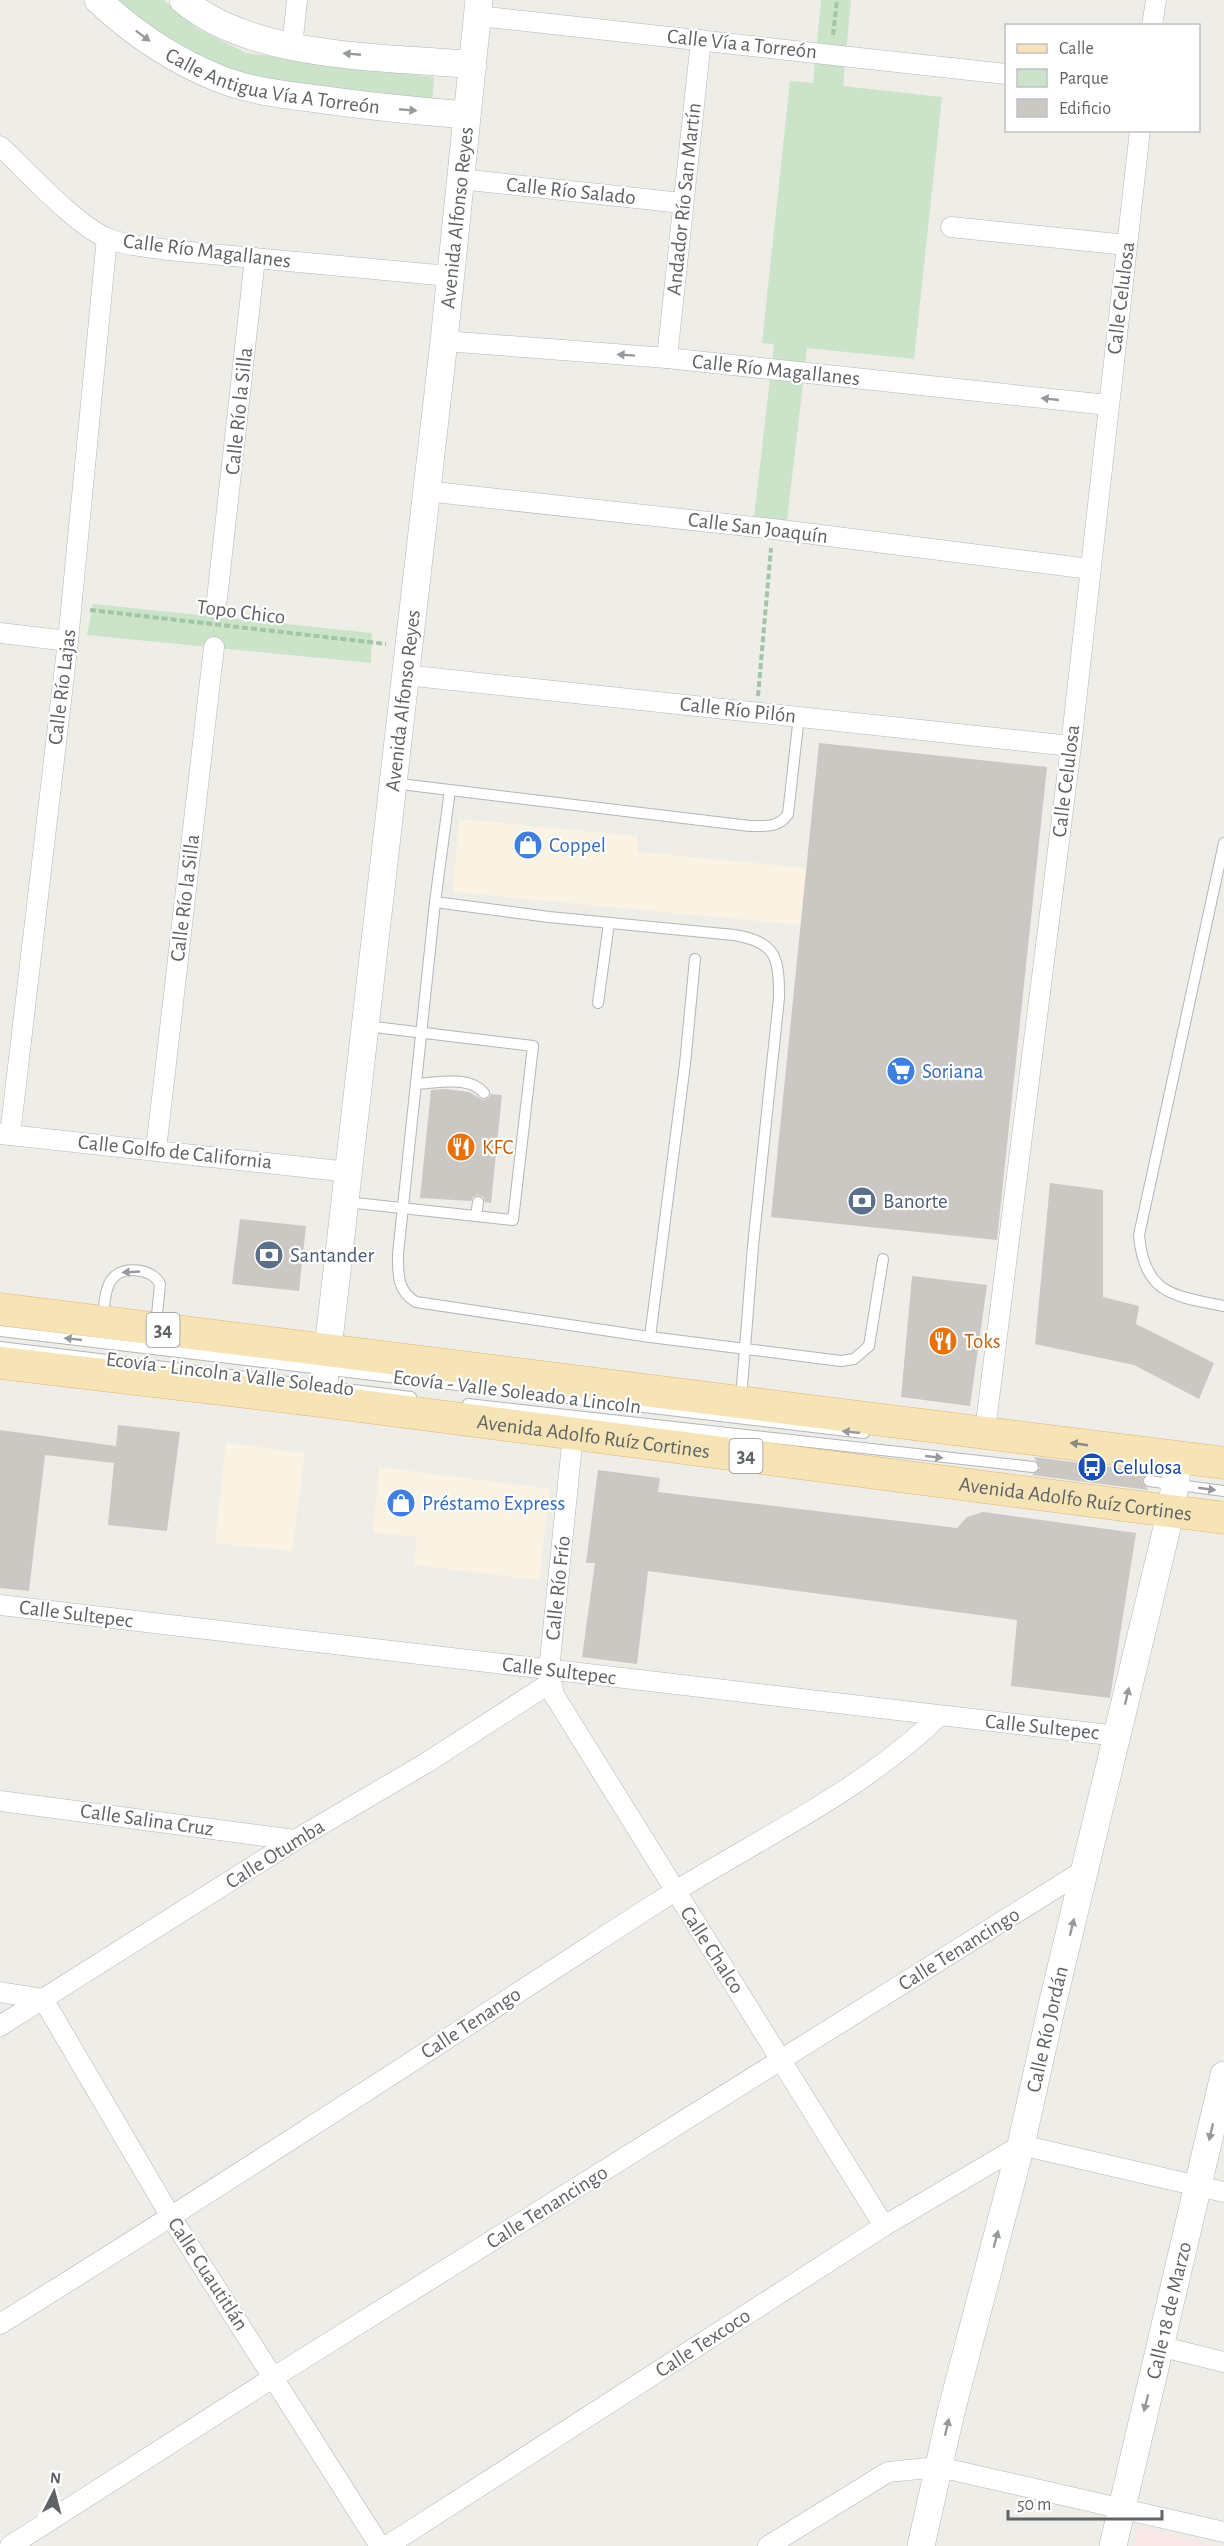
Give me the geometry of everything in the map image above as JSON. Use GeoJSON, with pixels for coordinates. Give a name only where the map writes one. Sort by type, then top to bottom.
{"type":"FeatureCollection","features":[{"type":"Feature","properties":{"kind":"main road","name":"Avenida Adolfo Ruíz Cortines"},"geometry":{"type":"LineString","coordinates":[[0,1309],[156,1329],[324,1376],[573,1434],[1172,1478],[1224,1463]]}},
{"type":"Feature","properties":{"kind":"main road","name":"Avenida Adolfo Ruíz Cortines"},"geometry":{"type":"LineString","coordinates":[[0,1363],[324,1376],[741,1402],[985,1431],[1172,1478],[1224,1518]]}},
{"type":"Feature","properties":{"kind":"street","name":"Calle Antigua Vía A Torreón"},"geometry":{"type":"LineString","coordinates":[[98,0],[153,44],[220,79],[253,90],[388,109],[467,115]]}},
{"type":"Feature","properties":{"kind":"street"},"geometry":{"type":"LineString","coordinates":[[292,47],[297,0]]}},
{"type":"Feature","properties":{"kind":"street"},"geometry":{"type":"LineString","coordinates":[[1152,24],[1155,0]]}},
{"type":"Feature","properties":{"kind":"street","name":"Calle Antigua Vía A Torreón"},"geometry":{"type":"LineString","coordinates":[[185,2],[211,20],[243,33],[292,47],[473,65]]}},
{"type":"Feature","properties":{"kind":"street","name":"Avenida Alfonso Reyes"},"geometry":{"type":"LineString","coordinates":[[324,1376],[444,341],[478,8]]}},
{"type":"Feature","properties":{"kind":"street","name":"Calle Vía a Torreón"},"geometry":{"type":"LineString","coordinates":[[478,8],[701,40],[1005,74]]}},
{"type":"Feature","properties":{"kind":"street","name":"Andador Río San Martín"},"geometry":{"type":"LineString","coordinates":[[667,358],[701,40]]}},
{"type":"Feature","properties":{"kind":"street","name":"Calle Celulosa"},"geometry":{"type":"LineString","coordinates":[[985,1431],[1071,746],[1140,132]]}},
{"type":"Feature","properties":{"kind":"street","name":"Calle Río Magallanes"},"geometry":{"type":"LineString","coordinates":[[0,146],[82,222],[107,238],[134,246],[449,276]]}},
{"type":"Feature","properties":{"kind":"street","name":"Calle Río Salado"},"geometry":{"type":"LineString","coordinates":[[460,179],[682,203]]}},
{"type":"Feature","properties":{"kind":"street"},"geometry":{"type":"LineString","coordinates":[[951,227],[1127,244]]}},
{"type":"Feature","properties":{"kind":"street","name":"Calle Río Lajas"},"geometry":{"type":"LineString","coordinates":[[5,1134],[68,641],[107,238]]}},
{"type":"Feature","properties":{"kind":"street","name":"Calle Río la Silla"},"geometry":{"type":"LineString","coordinates":[[217,599],[255,258]]}},
{"type":"Feature","properties":{"kind":"street","name":"Calle Río Magallanes"},"geometry":{"type":"LineString","coordinates":[[444,341],[667,358],[1108,405]]}},
{"type":"Feature","properties":{"kind":"street","name":"Calle San Joaquín"},"geometry":{"type":"LineString","coordinates":[[425,491],[773,529],[1090,569]]}},
{"type":"Feature","properties":{"kind":"street"},"geometry":{"type":"LineString","coordinates":[[0,633],[68,641]]}},
{"type":"Feature","properties":{"kind":"street","name":"Calle Río la Silla"},"geometry":{"type":"LineString","coordinates":[[156,1150],[214,647]]}},
{"type":"Feature","properties":{"kind":"street","name":"Calle Río Pilón"},"geometry":{"type":"LineString","coordinates":[[405,675],[1071,746]]}},
{"type":"Feature","properties":{"kind":"street","name":"Calle Golfo de California"},"geometry":{"type":"LineString","coordinates":[[5,1134],[349,1172]]}},
{"type":"Feature","properties":{"kind":"street","name":"Calle Río Frío"},"geometry":{"type":"LineString","coordinates":[[550,1676],[573,1434]]}},
{"type":"Feature","properties":{"kind":"street","name":"Calle Río Jordán"},"geometry":{"type":"LineString","coordinates":[[921,2546],[951,2412],[1021,2145],[1053,2001],[1118,1736],[1172,1478]]}},
{"type":"Feature","properties":{"kind":"street","name":"Calle Sultepec"},"geometry":{"type":"LineString","coordinates":[[0,1605],[550,1676],[1118,1736]]}},
{"type":"Feature","properties":{"kind":"street","name":"Calle Otumba"},"geometry":{"type":"LineString","coordinates":[[0,2026],[295,1840],[426,1763],[550,1676]]}},
{"type":"Feature","properties":{"kind":"street","name":"Calle Chalco"},"geometry":{"type":"LineString","coordinates":[[550,1676],[573,1729],[783,2060],[884,2226]]}},
{"type":"Feature","properties":{"kind":"street","name":"Calle Tenango"},"geometry":{"type":"LineString","coordinates":[[0,2324],[171,2217],[674,1891],[780,1831],[859,1782],[899,1754],[938,1717]]}},
{"type":"Feature","properties":{"kind":"street","name":"Calle Salina Cruz"},"geometry":{"type":"LineString","coordinates":[[0,1801],[295,1840]]}},
{"type":"Feature","properties":{"kind":"street","name":"Calle Tenancingo"},"geometry":{"type":"LineString","coordinates":[[10,2546],[274,2377],[1086,1869]]}},
{"type":"Feature","properties":{"kind":"street"},"geometry":{"type":"LineString","coordinates":[[0,1992],[43,1999]]}},
{"type":"Feature","properties":{"kind":"street","name":"Calle Cuautitlán"},"geometry":{"type":"LineString","coordinates":[[43,1999],[171,2217],[380,2546]]}},
{"type":"Feature","properties":{"kind":"street","name":"Calle 18 de Marzo"},"geometry":{"type":"LineString","coordinates":[[1113,2546],[1159,2346],[1211,2189],[1224,2075]]}},
{"type":"Feature","properties":{"kind":"street"},"geometry":{"type":"LineString","coordinates":[[1021,2145],[1211,2189]]}},
{"type":"Feature","properties":{"kind":"street","name":"Calle Texcoco"},"geometry":{"type":"LineString","coordinates":[[387,2546],[884,2226],[1021,2145]]}},
{"type":"Feature","properties":{"kind":"street"},"geometry":{"type":"LineString","coordinates":[[1159,2346],[1224,2362]]}},
{"type":"Feature","properties":{"kind":"street"},"geometry":{"type":"LineString","coordinates":[[768,2546],[888,2472],[939,2467],[1224,2532]]}},
{"type":"Feature","properties":{"kind":"lane"},"geometry":{"type":"LineString","coordinates":[[392,783],[750,826],[773,826],[784,820],[788,814],[799,716]]}},
{"type":"Feature","properties":{"kind":"lane"},"geometry":{"type":"LineString","coordinates":[[450,790],[435,902],[404,1208],[398,1280],[402,1289],[416,1302],[650,1337],[841,1361],[862,1354],[869,1346],[883,1259]]}},
{"type":"Feature","properties":{"kind":"lane"},"geometry":{"type":"LineString","coordinates":[[1224,843],[1139,1235],[1141,1256],[1147,1272],[1157,1286],[1172,1294],[1224,1306]]}},
{"type":"Feature","properties":{"kind":"lane"},"geometry":{"type":"LineString","coordinates":[[435,902],[750,938],[769,947],[779,970],[778,998],[753,1246],[741,1402]]}},
{"type":"Feature","properties":{"kind":"lane"},"geometry":{"type":"LineString","coordinates":[[598,1003],[609,923]]}},
{"type":"Feature","properties":{"kind":"lane"},"geometry":{"type":"LineString","coordinates":[[650,1337],[685,1064],[695,959]]}},
{"type":"Feature","properties":{"kind":"lane"},"geometry":{"type":"LineString","coordinates":[[345,1202],[513,1220],[533,1046],[365,1026]]}},
{"type":"Feature","properties":{"kind":"lane"},"geometry":{"type":"LineString","coordinates":[[416,1084],[466,1082],[479,1087],[484,1093]]}},
{"type":"Feature","properties":{"kind":"lane"},"geometry":{"type":"LineString","coordinates":[[476,1216],[478,1202]]}},
{"type":"Feature","properties":{"kind":"lane"},"geometry":{"type":"LineString","coordinates":[[103,1322],[108,1286],[113,1278],[120,1273],[141,1271],[151,1273],[160,1284],[156,1329]]}},
{"type":"Feature","properties":{"kind":"lane","name":"Ecovía - Valle Soleado a Lincoln"},"geometry":{"type":"LineString","coordinates":[[0,1331],[324,1376],[882,1435]]}},
{"type":"Feature","properties":{"kind":"lane","name":"Ecovía - Lincoln a Valle Soleado"},"geometry":{"type":"LineString","coordinates":[[0,1347],[324,1376],[424,1398]]}},
{"type":"Feature","properties":{"kind":"lane"},"geometry":{"type":"LineString","coordinates":[[458,1403],[1033,1467]]}},
{"type":"Feature","properties":{"kind":"lane"},"geometry":{"type":"LineString","coordinates":[[1172,1478],[1224,1491]]}},
{"type":"Feature","properties":{"kind":"path"},"geometry":{"type":"LineString","coordinates":[[831,54],[837,0]]}},
{"type":"Feature","properties":{"kind":"path"},"geometry":{"type":"LineString","coordinates":[[756,712],[773,529]]}},
{"type":"Feature","properties":{"kind":"path","name":"Topo Chico"},"geometry":{"type":"LineString","coordinates":[[71,608],[408,646]]}},
{"type":"Feature","properties":{"kind":"shaded area"},"geometry":{"type":"Polygon","coordinates":[[[459,819],[638,836],[637,852],[807,868],[801,925],[453,892],[459,819]]]}},
{"type":"Feature","properties":{"kind":"shaded area"},"geometry":{"type":"Polygon","coordinates":[[[226,1443],[305,1453],[292,1551],[215,1543],[226,1443]]]}},
{"type":"Feature","properties":{"kind":"shaded area"},"geometry":{"type":"Polygon","coordinates":[[[379,1467],[550,1489],[539,1580],[414,1565],[417,1537],[373,1533],[379,1467]]]}},
{"type":"Feature","properties":{"kind":"shaded area"},"geometry":{"type":"Polygon","coordinates":[[[1137,2526],[1214,2546],[1133,2546],[1137,2526]]]}},
{"type":"Feature","properties":{"kind":"green space"},"geometry":{"type":"Polygon","coordinates":[[[103,0],[164,0],[198,29],[246,53],[434,77],[432,105],[246,81],[186,56],[103,0]]]}},
{"type":"Feature","properties":{"kind":"green space"},"geometry":{"type":"Polygon","coordinates":[[[821,0],[851,0],[843,86],[942,97],[914,359],[807,348],[787,521],[754,517],[774,344],[762,343],[790,81],[813,83],[821,0]]]}},
{"type":"Feature","properties":{"kind":"green space"},"geometry":{"type":"Polygon","coordinates":[[[93,604],[372,633],[371,663],[87,635],[93,604]]]}},
{"type":"Feature","properties":{"kind":"building","name":"Soriana"},"geometry":{"type":"Polygon","coordinates":[[[819,743],[1047,767],[997,1240],[771,1217],[819,743]]]}},
{"type":"Feature","properties":{"kind":"building","name":"KFC"},"geometry":{"type":"Polygon","coordinates":[[[431,1090],[469,1092],[483,1100],[489,1098],[491,1094],[502,1095],[491,1203],[485,1202],[483,1197],[478,1195],[471,1201],[420,1198],[431,1090]]]}},
{"type":"Feature","properties":{"kind":"building"},"geometry":{"type":"Polygon","coordinates":[[[1050,1183],[1103,1190],[1103,1297],[1139,1306],[1136,1324],[1214,1363],[1199,1399],[1134,1365],[1035,1344],[1050,1183]]]}},
{"type":"Feature","properties":{"kind":"building","name":"Santander"},"geometry":{"type":"Polygon","coordinates":[[[240,1219],[306,1226],[299,1291],[232,1284],[240,1219]]]}},
{"type":"Feature","properties":{"kind":"building","name":"Toks"},"geometry":{"type":"Polygon","coordinates":[[[912,1276],[987,1285],[970,1406],[901,1397],[912,1276]]]}},
{"type":"Feature","properties":{"kind":"building"},"geometry":{"type":"Polygon","coordinates":[[[118,1425],[180,1432],[167,1531],[108,1525],[114,1463],[45,1455],[29,1591],[0,1588],[0,1430],[116,1446],[118,1425]]]}},
{"type":"Feature","properties":{"kind":"building"},"geometry":{"type":"Polygon","coordinates":[[[1034,1457],[1150,1472],[1142,1481],[1148,1490],[1032,1475],[1040,1468],[1034,1457]]]}},
{"type":"Feature","properties":{"kind":"building"},"geometry":{"type":"Polygon","coordinates":[[[598,1470],[660,1478],[658,1492],[957,1528],[967,1517],[983,1512],[1136,1533],[1110,1698],[1011,1686],[1017,1620],[648,1571],[637,1664],[582,1657],[595,1563],[586,1563],[598,1470]]]}},
{"type":"Feature","properties":{"kind":"place","name":"Coppel"},"geometry":{"type":"Point","coordinates":[528,845]}},
{"type":"Feature","properties":{"kind":"place","name":"Soriana"},"geometry":{"type":"Point","coordinates":[901,1071]}},
{"type":"Feature","properties":{"kind":"place","name":"KFC"},"geometry":{"type":"Point","coordinates":[461,1147]}},
{"type":"Feature","properties":{"kind":"place","name":"Banorte"},"geometry":{"type":"Point","coordinates":[862,1201]}},
{"type":"Feature","properties":{"kind":"place","name":"Santander"},"geometry":{"type":"Point","coordinates":[269,1255]}},
{"type":"Feature","properties":{"kind":"place","name":"Toks"},"geometry":{"type":"Point","coordinates":[943,1341]}},
{"type":"Feature","properties":{"kind":"place","name":"Celulosa"},"geometry":{"type":"Point","coordinates":[1092,1467]}},
{"type":"Feature","properties":{"kind":"place","name":"Préstamo Express"},"geometry":{"type":"Point","coordinates":[401,1503]}}]}
